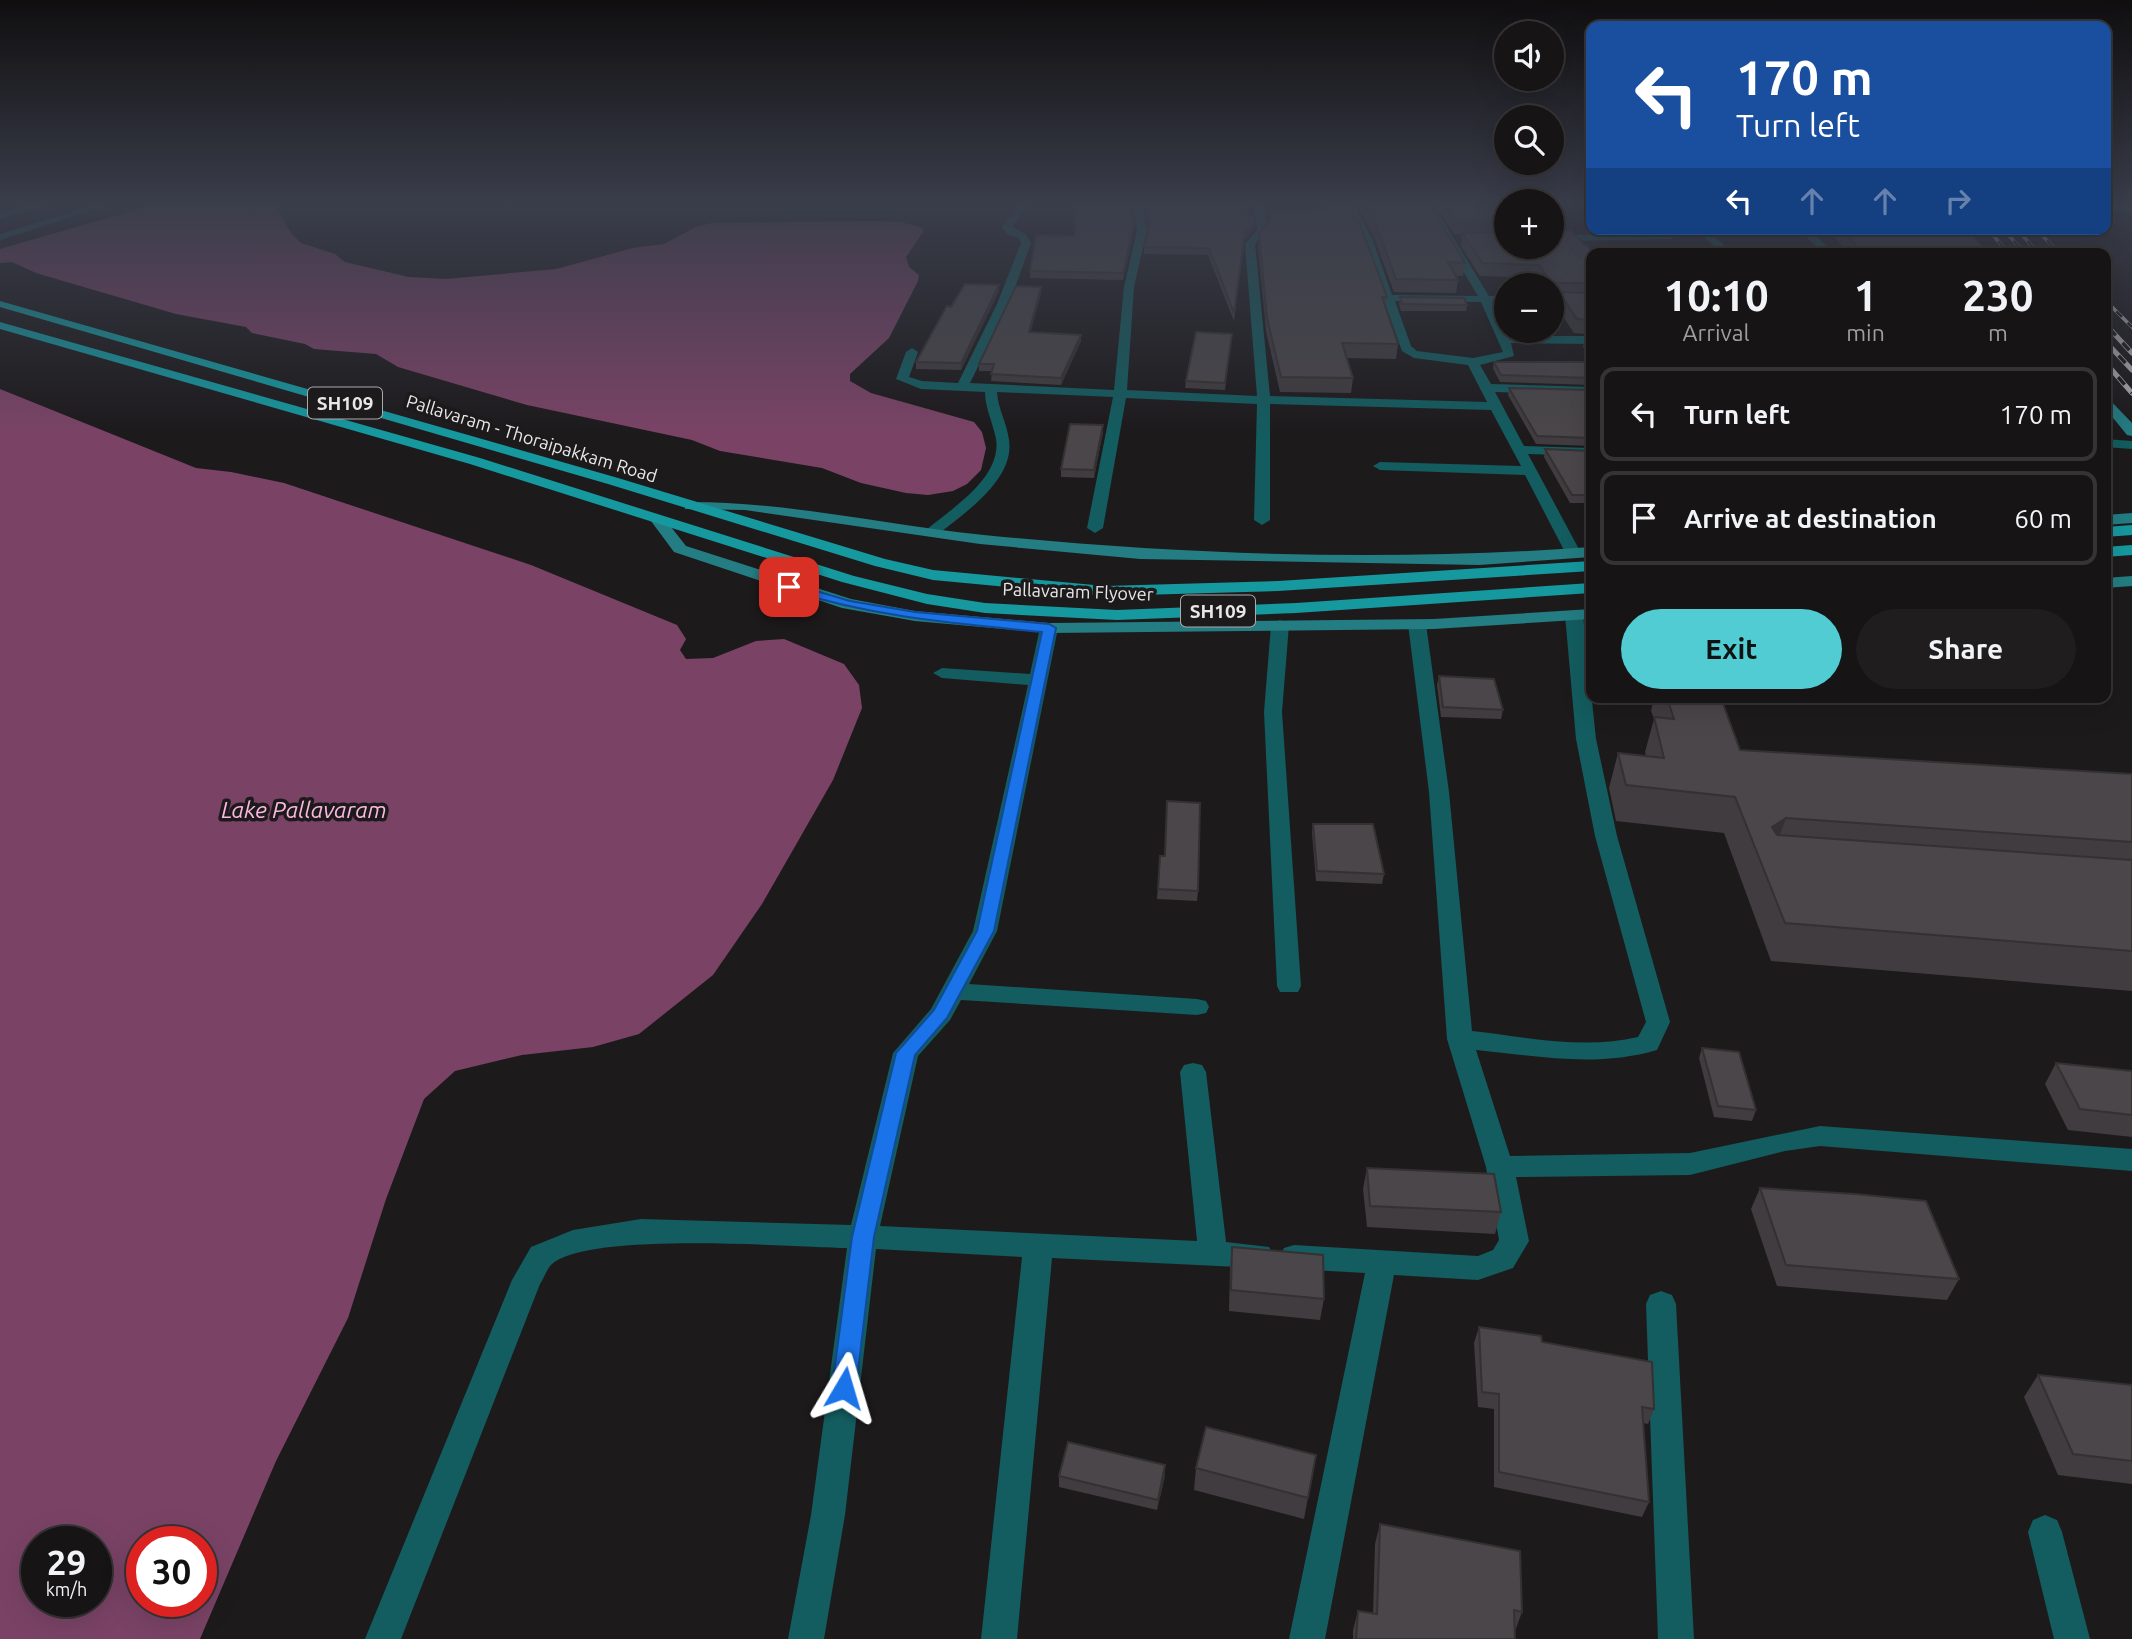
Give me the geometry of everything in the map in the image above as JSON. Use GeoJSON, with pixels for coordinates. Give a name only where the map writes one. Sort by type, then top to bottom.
{"type":"FeatureCollection","features":[{"type":"Feature","properties":{"kind":"main road","name":"Pallavaram - Thoraipakkam Road"},"geometry":{"type":"LineString","coordinates":[[0,304],[524,455],[690,506]]}},
{"type":"Feature","properties":{"kind":"main road","name":"Pallavaram - Thoraipakkam Road"},"geometry":{"type":"LineString","coordinates":[[0,325],[595,497],[659,521]]}},
{"type":"Feature","properties":{"kind":"main road","name":"Pallavaram Flyover"},"geometry":{"type":"LineString","coordinates":[[690,506],[881,563],[933,575],[1105,591],[1278,586],[1586,566]]}},
{"type":"Feature","properties":{"kind":"main road","name":"Pallavaram Flyover"},"geometry":{"type":"LineString","coordinates":[[659,521],[848,579],[927,599],[985,608],[1117,615],[1296,608],[1586,588]]}},
{"type":"Feature","properties":{"kind":"main road"},"geometry":{"type":"LineString","coordinates":[[2111,532],[2132,530]]}},
{"type":"Feature","properties":{"kind":"main road"},"geometry":{"type":"LineString","coordinates":[[2111,552],[2132,550]]}},
{"type":"Feature","properties":{"kind":"street"},"geometry":{"type":"LineString","coordinates":[[961,389],[1011,281]]}},
{"type":"Feature","properties":{"kind":"street"},"geometry":{"type":"LineString","coordinates":[[1095,528],[1120,396],[1130,281]]}},
{"type":"Feature","properties":{"kind":"street"},"geometry":{"type":"LineString","coordinates":[[1253,281],[1264,400],[1262,520]]}},
{"type":"Feature","properties":{"kind":"street"},"geometry":{"type":"LineString","coordinates":[[1382,281],[1406,348],[1413,354],[1472,362],[1499,358],[1510,353],[1505,343]]}},
{"type":"Feature","properties":{"kind":"street"},"geometry":{"type":"LineString","coordinates":[[1475,281],[1494,319]]}},
{"type":"Feature","properties":{"kind":"street"},"geometry":{"type":"LineString","coordinates":[[1388,298],[1494,299]]}},
{"type":"Feature","properties":{"kind":"street"},"geometry":{"type":"LineString","coordinates":[[1564,300],[1586,301]]}},
{"type":"Feature","properties":{"kind":"street"},"geometry":{"type":"LineString","coordinates":[[1564,340],[1586,340]]}},
{"type":"Feature","properties":{"kind":"street"},"geometry":{"type":"LineString","coordinates":[[912,352],[902,379],[921,385],[961,389],[1494,406]]}},
{"type":"Feature","properties":{"kind":"street"},"geometry":{"type":"LineString","coordinates":[[1472,362],[1573,554]]}},
{"type":"Feature","properties":{"kind":"street"},"geometry":{"type":"LineString","coordinates":[[1485,387],[1586,391]]}},
{"type":"Feature","properties":{"kind":"street"},"geometry":{"type":"LineString","coordinates":[[931,533],[981,490],[996,469],[1003,442],[990,405],[991,390]]}},
{"type":"Feature","properties":{"kind":"street"},"geometry":{"type":"LineString","coordinates":[[2111,407],[2132,432]]}},
{"type":"Feature","properties":{"kind":"street"},"geometry":{"type":"LineString","coordinates":[[2111,443],[2132,445]]}},
{"type":"Feature","properties":{"kind":"street"},"geometry":{"type":"LineString","coordinates":[[1517,450],[1586,452]]}},
{"type":"Feature","properties":{"kind":"street"},"geometry":{"type":"LineString","coordinates":[[1380,466],[1528,471]]}},
{"type":"Feature","properties":{"kind":"street"},"geometry":{"type":"LineString","coordinates":[[690,506],[745,506],[931,533],[1140,554],[1399,560],[1586,553]]}},
{"type":"Feature","properties":{"kind":"street"},"geometry":{"type":"LineString","coordinates":[[2111,520],[2132,518]]}},
{"type":"Feature","properties":{"kind":"street"},"geometry":{"type":"LineString","coordinates":[[659,521],[680,549],[848,604],[915,616],[1049,628],[1417,624],[1583,615],[1586,739],[1606,836],[1658,1022],[1648,1044],[1628,1051],[1603,1052],[1460,1039]]}},
{"type":"Feature","properties":{"kind":"street"},"geometry":{"type":"LineString","coordinates":[[2111,583],[2132,581]]}},
{"type":"Feature","properties":{"kind":"street"},"geometry":{"type":"LineString","coordinates":[[383,1639],[527,1280],[541,1256],[573,1242],[641,1231],[863,1237],[1382,1261],[1478,1268],[1503,1259],[1514,1241],[1500,1167],[1460,1039],[1439,792],[1417,624]]}},
{"type":"Feature","properties":{"kind":"street"},"geometry":{"type":"LineString","coordinates":[[1280,625],[1273,712],[1289,986]]}},
{"type":"Feature","properties":{"kind":"street"},"geometry":{"type":"LineString","coordinates":[[806,1639],[828,1515],[863,1237],[906,1053],[941,1014],[985,931],[1049,628]]}},
{"type":"Feature","properties":{"kind":"street"},"geometry":{"type":"LineString","coordinates":[[942,673],[1038,680]]}},
{"type":"Feature","properties":{"kind":"street"},"geometry":{"type":"LineString","coordinates":[[953,991],[1198,1007]]}},
{"type":"Feature","properties":{"kind":"street"},"geometry":{"type":"LineString","coordinates":[[1193,1073],[1213,1254]]}},
{"type":"Feature","properties":{"kind":"street"},"geometry":{"type":"LineString","coordinates":[[1500,1167],[1690,1164],[1785,1140],[1819,1136],[2132,1160]]}},
{"type":"Feature","properties":{"kind":"street"},"geometry":{"type":"LineString","coordinates":[[999,1639],[1038,1247]]}},
{"type":"Feature","properties":{"kind":"street"},"geometry":{"type":"LineString","coordinates":[[1307,1639],[1382,1261]]}},
{"type":"Feature","properties":{"kind":"street"},"geometry":{"type":"LineString","coordinates":[[1661,1304],[1676,1639]]}},
{"type":"Feature","properties":{"kind":"street"},"geometry":{"type":"LineString","coordinates":[[2045,1532],[2072,1639]]}},
{"type":"Feature","properties":{"kind":"water"},"geometry":{"type":"Polygon","coordinates":[[[65,281],[918,281],[889,338],[850,374],[850,381],[871,393],[974,422],[982,432],[986,448],[981,470],[967,484],[953,491],[928,495],[906,493],[861,483],[822,468],[720,451],[692,440],[527,405],[398,367],[376,354],[314,349],[305,344],[252,333],[246,327],[176,314],[65,281]]]}},
{"type":"Feature","properties":{"kind":"water","name":"Lake Pallavaram"},"geometry":{"type":"Polygon","coordinates":[[[0,389],[196,468],[284,483],[531,565],[677,625],[686,639],[680,650],[686,659],[713,658],[756,641],[784,639],[844,664],[859,685],[862,708],[833,780],[762,904],[713,975],[639,1034],[593,1047],[522,1055],[455,1071],[424,1099],[386,1199],[348,1318],[276,1461],[217,1599],[217,1526],[126,1526],[126,1617],[209,1617],[200,1639],[0,1639],[0,389]]]}},
{"type":"Feature","properties":{"kind":"building"},"geometry":{"type":"Polygon","coordinates":[[[1222,281],[1238,281],[1234,313],[1222,281]]]}},
{"type":"Feature","properties":{"kind":"building"},"geometry":{"type":"Polygon","coordinates":[[[1264,281],[1381,281],[1387,297],[1382,297],[1398,344],[1342,343],[1353,378],[1281,377],[1267,318],[1264,281]]]}},
{"type":"Feature","properties":{"kind":"building"},"geometry":{"type":"Polygon","coordinates":[[[1564,281],[1586,281],[1564,283],[1564,281]]]}},
{"type":"Feature","properties":{"kind":"building"},"geometry":{"type":"Polygon","coordinates":[[[965,284],[999,285],[961,363],[916,362],[947,306],[951,307],[965,284]]]}},
{"type":"Feature","properties":{"kind":"building"},"geometry":{"type":"Polygon","coordinates":[[[1016,286],[1041,287],[1029,332],[1081,335],[1061,378],[991,374],[994,364],[979,364],[1016,286]]]}},
{"type":"Feature","properties":{"kind":"building"},"geometry":{"type":"Polygon","coordinates":[[[1564,292],[1586,293],[1586,320],[1577,319],[1564,300],[1564,292]]]}},
{"type":"Feature","properties":{"kind":"building"},"geometry":{"type":"Polygon","coordinates":[[[1400,297],[1464,298],[1467,305],[1402,304],[1400,297]]]}},
{"type":"Feature","properties":{"kind":"building"},"geometry":{"type":"Polygon","coordinates":[[[1196,332],[1232,334],[1225,383],[1186,381],[1196,332]]]}},
{"type":"Feature","properties":{"kind":"building"},"geometry":{"type":"Polygon","coordinates":[[[1494,362],[1586,362],[1586,378],[1501,375],[1494,362]]]}},
{"type":"Feature","properties":{"kind":"building"},"geometry":{"type":"Polygon","coordinates":[[[1509,388],[1586,390],[1586,438],[1537,436],[1509,388]]]}},
{"type":"Feature","properties":{"kind":"building"},"geometry":{"type":"Polygon","coordinates":[[[1070,424],[1103,425],[1094,470],[1061,469],[1070,424]]]}},
{"type":"Feature","properties":{"kind":"building"},"geometry":{"type":"Polygon","coordinates":[[[1545,449],[1586,451],[1586,495],[1572,495],[1545,449]]]}},
{"type":"Feature","properties":{"kind":"building"},"geometry":{"type":"Polygon","coordinates":[[[1439,676],[1494,679],[1503,710],[1443,707],[1439,676]]]}},
{"type":"Feature","properties":{"kind":"building"},"geometry":{"type":"Polygon","coordinates":[[[1669,703],[1723,703],[1740,750],[2132,774],[2132,842],[1786,818],[1772,827],[1777,835],[2132,860],[2132,951],[1785,923],[1735,797],[1626,785],[1618,753],[1664,758],[1654,717],[1674,719],[1669,703]]]}},
{"type":"Feature","properties":{"kind":"building"},"geometry":{"type":"Polygon","coordinates":[[[1167,801],[1200,803],[1198,891],[1158,889],[1160,856],[1165,856],[1167,801]]]}},
{"type":"Feature","properties":{"kind":"building"},"geometry":{"type":"Polygon","coordinates":[[[1313,824],[1373,824],[1384,874],[1317,871],[1313,824]]]}},
{"type":"Feature","properties":{"kind":"building"},"geometry":{"type":"Polygon","coordinates":[[[1702,1048],[1739,1052],[1756,1110],[1718,1106],[1702,1048]]]}},
{"type":"Feature","properties":{"kind":"building"},"geometry":{"type":"Polygon","coordinates":[[[2056,1063],[2132,1071],[2132,1115],[2080,1109],[2056,1063]]]}},
{"type":"Feature","properties":{"kind":"building"},"geometry":{"type":"Polygon","coordinates":[[[1367,1168],[1494,1174],[1501,1212],[1370,1206],[1367,1168]]]}},
{"type":"Feature","properties":{"kind":"building"},"geometry":{"type":"Polygon","coordinates":[[[1760,1188],[1926,1201],[1959,1279],[1786,1265],[1760,1188]]]}},
{"type":"Feature","properties":{"kind":"building"},"geometry":{"type":"Polygon","coordinates":[[[1232,1247],[1323,1255],[1324,1299],[1231,1290],[1232,1247]]]}},
{"type":"Feature","properties":{"kind":"building"},"geometry":{"type":"Polygon","coordinates":[[[1479,1327],[1541,1336],[1542,1342],[1652,1362],[1654,1409],[1642,1407],[1649,1502],[1499,1472],[1499,1394],[1482,1392],[1479,1327]]]}},
{"type":"Feature","properties":{"kind":"building"},"geometry":{"type":"Polygon","coordinates":[[[2038,1375],[2132,1385],[2132,1461],[2073,1454],[2038,1375]]]}},
{"type":"Feature","properties":{"kind":"building"},"geometry":{"type":"Polygon","coordinates":[[[1206,1427],[1316,1455],[1308,1498],[1196,1468],[1206,1427]]]}},
{"type":"Feature","properties":{"kind":"building"},"geometry":{"type":"Polygon","coordinates":[[[1068,1442],[1165,1465],[1158,1500],[1059,1476],[1068,1442]]]}},
{"type":"Feature","properties":{"kind":"building"},"geometry":{"type":"Polygon","coordinates":[[[1380,1524],[1520,1551],[1522,1612],[1514,1610],[1515,1639],[1356,1639],[1358,1611],[1377,1614],[1380,1524]]]}},
{"type":"Feature","properties":{"kind":"railway"},"geometry":{"type":"LineString","coordinates":[[2111,306],[2132,327]]}},
{"type":"Feature","properties":{"kind":"railway"},"geometry":{"type":"LineString","coordinates":[[2111,330],[2132,353]]}},
{"type":"Feature","properties":{"kind":"railway"},"geometry":{"type":"LineString","coordinates":[[2111,347],[2132,370]]}},
{"type":"Feature","properties":{"kind":"railway"},"geometry":{"type":"LineString","coordinates":[[2111,369],[2132,393]]}},
{"type":"Feature","properties":{"kind":"route"},"geometry":{"type":"LineString","coordinates":[[789,587],[848,604],[915,616],[1049,628],[985,931],[941,1014],[906,1053],[863,1237],[844,1388]]}}]}
